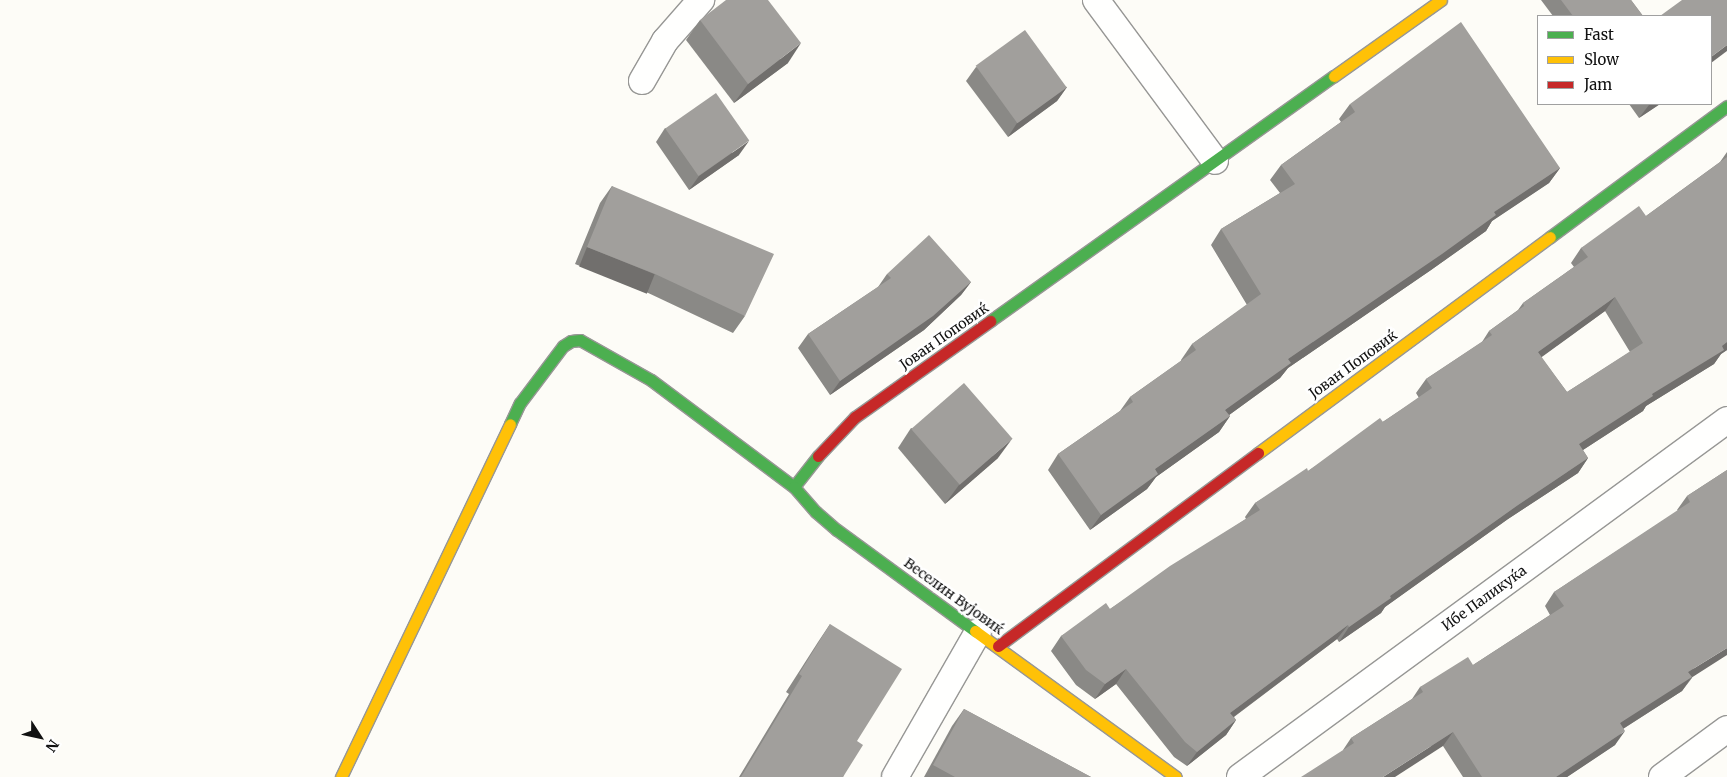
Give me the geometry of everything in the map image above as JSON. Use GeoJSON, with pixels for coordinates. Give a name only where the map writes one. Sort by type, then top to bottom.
{"type":"FeatureCollection","features":[{"type":"Feature","properties":{"kind":"street"},"geometry":{"type":"LineString","coordinates":[[642,81],[665,41],[701,0]]}},
{"type":"Feature","properties":{"kind":"street"},"geometry":{"type":"LineString","coordinates":[[1096,0],[1215,161]]}},
{"type":"Feature","properties":{"kind":"street","name":"Јован Поповиќ"},"geometry":{"type":"LineString","coordinates":[[794,487],[809,464],[855,418],[1441,0]]}},
{"type":"Feature","properties":{"kind":"street","name":"Јован Поповиќ"},"geometry":{"type":"LineString","coordinates":[[988,639],[1727,106]]}},
{"type":"Feature","properties":{"kind":"street","name":"Веселин Вујовиќ"},"geometry":{"type":"LineString","coordinates":[[341,777],[520,402],[562,346],[570,341],[580,340],[651,380],[794,487],[816,512],[837,530],[1176,777]]}},
{"type":"Feature","properties":{"kind":"street","name":"Ибе Паликуќа"},"geometry":{"type":"LineString","coordinates":[[1240,777],[1727,420]]}},
{"type":"Feature","properties":{"kind":"street"},"geometry":{"type":"LineString","coordinates":[[895,777],[988,639]]}},
{"type":"Feature","properties":{"kind":"street"},"geometry":{"type":"LineString","coordinates":[[1662,777],[1727,729]]}},
{"type":"Feature","properties":{"kind":"building"},"geometry":{"type":"Polygon","coordinates":[[[726,0],[768,0],[801,43],[748,84],[700,20],[726,0]]]}},
{"type":"Feature","properties":{"kind":"building"},"geometry":{"type":"Polygon","coordinates":[[[1561,0],[1631,0],[1642,15],[1572,15],[1561,0]]]}},
{"type":"Feature","properties":{"kind":"building"},"geometry":{"type":"Polygon","coordinates":[[[1682,0],[1727,0],[1727,45],[1712,56],[1712,15],[1661,15],[1682,0]]]}},
{"type":"Feature","properties":{"kind":"building"},"geometry":{"type":"Polygon","coordinates":[[[1461,22],[1560,168],[1494,212],[1496,215],[1442,254],[1288,359],[1291,363],[1225,410],[1230,416],[1155,469],[1158,474],[1101,515],[1058,454],[1133,402],[1130,397],[1196,350],[1192,344],[1261,294],[1221,229],[1295,184],[1281,165],[1355,112],[1350,104],[1461,22]]]}},
{"type":"Feature","properties":{"kind":"building"},"geometry":{"type":"Polygon","coordinates":[[[1025,30],[1067,87],[1017,123],[976,66],[1025,30]]]}},
{"type":"Feature","properties":{"kind":"building"},"geometry":{"type":"Polygon","coordinates":[[[716,93],[749,141],[698,176],[665,129],[716,93]]]}},
{"type":"Feature","properties":{"kind":"building"},"geometry":{"type":"Polygon","coordinates":[[[1727,157],[1727,342],[1722,346],[1724,350],[1652,394],[1653,396],[1579,444],[1588,458],[1518,505],[1390,596],[1391,598],[1349,627],[1348,625],[1230,713],[1236,720],[1197,752],[1185,742],[1126,669],[1105,684],[1086,670],[1061,636],[1106,603],[1110,609],[1170,566],[1260,510],[1255,503],[1307,468],[1308,471],[1380,418],[1383,422],[1432,388],[1426,379],[1492,335],[1489,331],[1524,306],[1523,303],[1588,257],[1581,248],[1639,206],[1646,216],[1727,157]],[[1615,297],[1538,352],[1567,392],[1643,343],[1615,297]]]}},
{"type":"Feature","properties":{"kind":"building"},"geometry":{"type":"Polygon","coordinates":[[[612,186],[774,254],[745,316],[655,274],[587,247],[612,186]]]}},
{"type":"Feature","properties":{"kind":"building"},"geometry":{"type":"Polygon","coordinates":[[[929,235],[971,282],[933,316],[840,381],[808,334],[891,278],[887,274],[929,235]]]}},
{"type":"Feature","properties":{"kind":"building"},"geometry":{"type":"Polygon","coordinates":[[[964,383],[1013,439],[960,485],[911,429],[964,383]]]}},
{"type":"Feature","properties":{"kind":"building"},"geometry":{"type":"Polygon","coordinates":[[[1727,470],[1727,648],[1688,672],[1692,677],[1620,723],[1625,731],[1556,777],[1482,777],[1453,732],[1383,777],[1301,777],[1354,743],[1351,738],[1423,692],[1420,687],[1468,657],[1473,665],[1564,606],[1554,592],[1690,502],[1687,496],[1727,470]]]}},
{"type":"Feature","properties":{"kind":"building"},"geometry":{"type":"Polygon","coordinates":[[[830,624],[902,669],[857,741],[863,745],[843,777],[741,777],[802,676],[799,674],[830,624]]]}},
{"type":"Feature","properties":{"kind":"building"},"geometry":{"type":"Polygon","coordinates":[[[964,709],[1091,777],[955,777],[933,765],[964,709]]]}},
{"type":"Feature","properties":{"kind":"traffic: fast"},"geometry":{"type":"LineString","coordinates":[[990,321],[1334,76]]}},
{"type":"Feature","properties":{"kind":"traffic: fast"},"geometry":{"type":"LineString","coordinates":[[1550,237],[1727,106]]}},
{"type":"Feature","properties":{"kind":"traffic: fast"},"geometry":{"type":"LineString","coordinates":[[510,424],[520,403],[563,346],[571,341],[580,340],[651,380],[794,487]]}},
{"type":"Feature","properties":{"kind":"traffic: fast"},"geometry":{"type":"LineString","coordinates":[[818,456],[794,487],[816,512],[837,530],[975,631]]}},
{"type":"Feature","properties":{"kind":"traffic: slow"},"geometry":{"type":"LineString","coordinates":[[1334,76],[1441,0]]}},
{"type":"Feature","properties":{"kind":"traffic: slow"},"geometry":{"type":"LineString","coordinates":[[1258,453],[1550,237]]}},
{"type":"Feature","properties":{"kind":"traffic: slow"},"geometry":{"type":"LineString","coordinates":[[341,777],[510,424]]}},
{"type":"Feature","properties":{"kind":"traffic: slow"},"geometry":{"type":"LineString","coordinates":[[975,631],[1176,777]]}},
{"type":"Feature","properties":{"kind":"traffic: jam"},"geometry":{"type":"LineString","coordinates":[[818,456],[855,417],[990,321]]}},
{"type":"Feature","properties":{"kind":"traffic: jam"},"geometry":{"type":"LineString","coordinates":[[998,646],[1258,453]]}}]}
